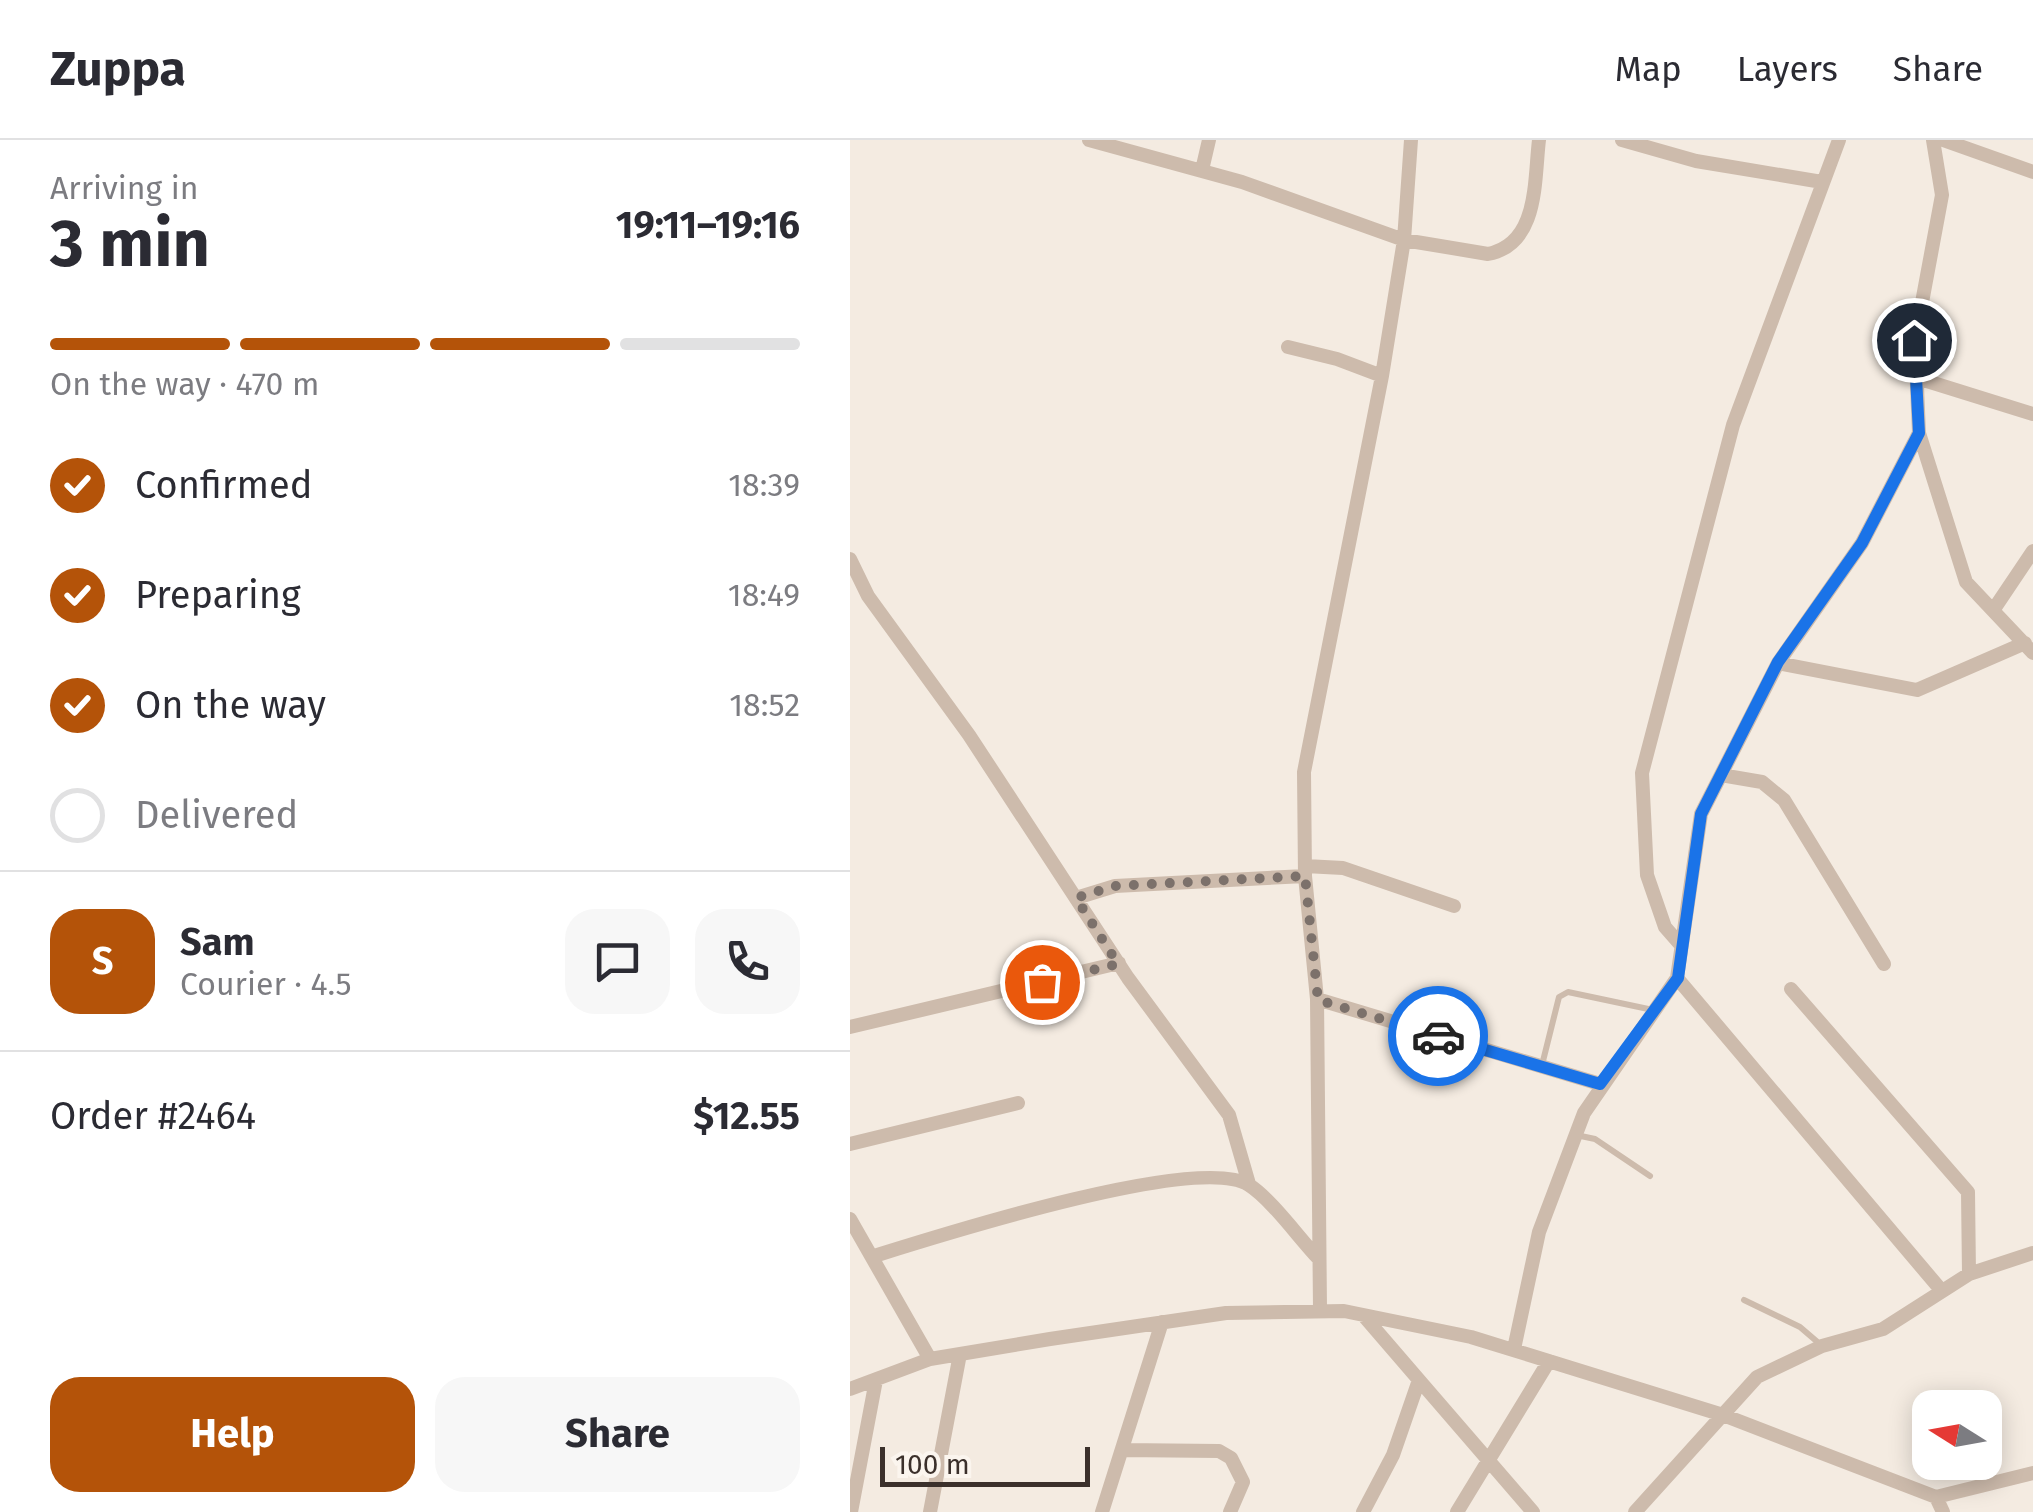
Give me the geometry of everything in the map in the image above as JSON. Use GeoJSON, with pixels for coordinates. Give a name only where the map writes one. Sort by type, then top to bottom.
{"type":"FeatureCollection","features":[{"type":"Feature","properties":{"kind":"street"},"geometry":{"type":"LineString","coordinates":[[1089,140],[1202,170],[1404,240],[1488,254],[1511,244],[1527,223],[1539,140]]}},
{"type":"Feature","properties":{"kind":"street"},"geometry":{"type":"LineString","coordinates":[[1202,170],[1209,140]]}},
{"type":"Feature","properties":{"kind":"street"},"geometry":{"type":"LineString","coordinates":[[1320,1309],[1318,1000],[1305,871],[1304,772],[1382,376],[1404,240],[1411,140]]}},
{"type":"Feature","properties":{"kind":"street"},"geometry":{"type":"LineString","coordinates":[[1622,140],[1696,161],[1822,182]]}},
{"type":"Feature","properties":{"kind":"street"},"geometry":{"type":"LineString","coordinates":[[1679,944],[1665,927],[1647,875],[1642,773],[1733,426],[1839,140]]}},
{"type":"Feature","properties":{"kind":"street"},"geometry":{"type":"LineString","coordinates":[[1778,662],[1917,690],[2029,648],[1962,573],[1919,433],[1914,377],[1918,311],[1942,195],[1934,140]]}},
{"type":"Feature","properties":{"kind":"street"},"geometry":{"type":"LineString","coordinates":[[1943,140],[2033,172]]}},
{"type":"Feature","properties":{"kind":"street"},"geometry":{"type":"LineString","coordinates":[[1288,348],[1337,358],[1382,376]]}},
{"type":"Feature","properties":{"kind":"street"},"geometry":{"type":"LineString","coordinates":[[1914,377],[2033,414]]}},
{"type":"Feature","properties":{"kind":"street"},"geometry":{"type":"LineString","coordinates":[[1514,1350],[1539,1232],[1574,1135],[1600,1084],[1678,978],[1679,944],[1701,814],[1778,662],[1862,543],[1919,433]]}},
{"type":"Feature","properties":{"kind":"street"},"geometry":{"type":"LineString","coordinates":[[1994,609],[2033,551]]}},
{"type":"Feature","properties":{"kind":"street"},"geometry":{"type":"LineString","coordinates":[[850,560],[868,596],[969,735],[1118,964],[1230,1115],[1249,1184],[1318,1258]]}},
{"type":"Feature","properties":{"kind":"street"},"geometry":{"type":"LineString","coordinates":[[850,601],[868,596]]}},
{"type":"Feature","properties":{"kind":"street"},"geometry":{"type":"LineString","coordinates":[[1721,776],[1762,782],[1784,800],[1884,964]]}},
{"type":"Feature","properties":{"kind":"street"},"geometry":{"type":"LineString","coordinates":[[1076,898],[1115,886],[1343,868],[1454,906]]}},
{"type":"Feature","properties":{"kind":"street"},"geometry":{"type":"LineString","coordinates":[[850,1027],[1118,964]]}},
{"type":"Feature","properties":{"kind":"street"},"geometry":{"type":"LineString","coordinates":[[1678,978],[1941,1290]]}},
{"type":"Feature","properties":{"kind":"street"},"geometry":{"type":"LineString","coordinates":[[1791,989],[1964,1184],[1970,1197],[1969,1274]]}},
{"type":"Feature","properties":{"kind":"street"},"geometry":{"type":"LineString","coordinates":[[1318,1000],[1600,1084]]}},
{"type":"Feature","properties":{"kind":"street"},"geometry":{"type":"LineString","coordinates":[[850,1144],[1018,1103]]}},
{"type":"Feature","properties":{"kind":"street"},"geometry":{"type":"LineString","coordinates":[[874,1256],[980,1224],[1186,1177],[1249,1184]]}},
{"type":"Feature","properties":{"kind":"street"},"geometry":{"type":"LineString","coordinates":[[850,1219],[930,1360]]}},
{"type":"Feature","properties":{"kind":"street"},"geometry":{"type":"LineString","coordinates":[[1635,1512],[1756,1377],[1822,1346],[1884,1330],[1969,1274],[2033,1253]]}},
{"type":"Feature","properties":{"kind":"street"},"geometry":{"type":"LineString","coordinates":[[850,1389],[930,1360],[960,1354],[1226,1313],[1320,1309],[1363,1315],[1514,1350],[1723,1415],[1936,1496],[2033,1474]]}},
{"type":"Feature","properties":{"kind":"street"},"geometry":{"type":"LineString","coordinates":[[1363,1315],[1533,1512]]}},
{"type":"Feature","properties":{"kind":"street"},"geometry":{"type":"LineString","coordinates":[[1102,1512],[1162,1322]]}},
{"type":"Feature","properties":{"kind":"street"},"geometry":{"type":"LineString","coordinates":[[930,1512],[960,1354]]}},
{"type":"Feature","properties":{"kind":"street"},"geometry":{"type":"LineString","coordinates":[[1456,1512],[1549,1361]]}},
{"type":"Feature","properties":{"kind":"street"},"geometry":{"type":"LineString","coordinates":[[851,1512],[876,1380]]}},
{"type":"Feature","properties":{"kind":"street"},"geometry":{"type":"LineString","coordinates":[[1363,1512],[1393,1455],[1419,1380]]}},
{"type":"Feature","properties":{"kind":"street"},"geometry":{"type":"LineString","coordinates":[[1122,1450],[1219,1451],[1231,1458],[1243,1482],[1230,1512]]}},
{"type":"Feature","properties":{"kind":"street"},"geometry":{"type":"LineString","coordinates":[[1936,1496],[1943,1512]]}},
{"type":"Feature","properties":{"kind":"lane"},"geometry":{"type":"LineString","coordinates":[[1542,1066],[1559,996],[1568,992],[1654,1010]]}},
{"type":"Feature","properties":{"kind":"lane"},"geometry":{"type":"LineString","coordinates":[[1574,1135],[1595,1140],[1650,1176]]}},
{"type":"Feature","properties":{"kind":"lane"},"geometry":{"type":"LineString","coordinates":[[1744,1300],[1800,1327],[1822,1346]]}},
{"type":"Feature","properties":{"kind":"way so far"},"geometry":{"type":"LineString","coordinates":[[1042,982],[1118,964],[1076,898],[1115,886],[1305,876],[1318,1000],[1438,1036]]}},
{"type":"Feature","properties":{"kind":"route"},"geometry":{"type":"LineString","coordinates":[[1438,1036],[1600,1084],[1678,978],[1679,944],[1701,814],[1778,662],[1862,543],[1919,433],[1914,340]]}}]}
